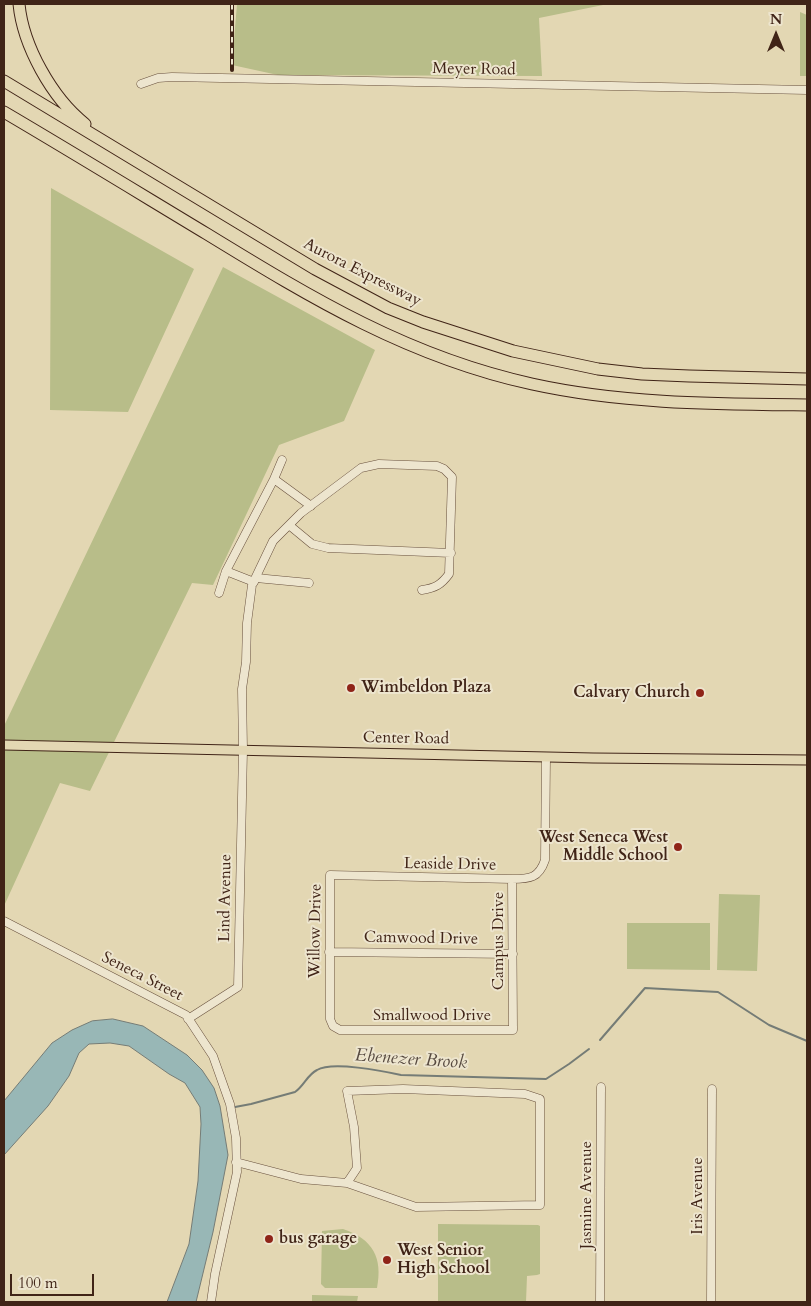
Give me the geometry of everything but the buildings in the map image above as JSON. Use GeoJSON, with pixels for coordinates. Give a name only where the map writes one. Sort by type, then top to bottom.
{"type":"FeatureCollection","features":[{"type":"Feature","properties":{"kind":"highway"},"geometry":{"type":"LineString","coordinates":[[19,4],[22,24],[32,51],[51,85],[78,118],[120,151]]}},
{"type":"Feature","properties":{"kind":"highway","name":"Aurora Expressway"},"geometry":{"type":"LineString","coordinates":[[4,81],[315,269],[388,308],[470,339],[513,351],[589,367],[642,374],[807,379]]}},
{"type":"Feature","properties":{"kind":"highway"},"geometry":{"type":"LineString","coordinates":[[4,112],[296,289],[374,330],[446,360],[532,384],[616,398],[702,404],[807,405]]}},
{"type":"Feature","properties":{"kind":"main road","name":"Center Road"},"geometry":{"type":"LineString","coordinates":[[4,745],[546,757],[807,760]]}},
{"type":"Feature","properties":{"kind":"street","name":"Meyer Road"},"geometry":{"type":"LineString","coordinates":[[140,84],[158,78],[172,77],[807,90]]}},
{"type":"Feature","properties":{"kind":"street"},"geometry":{"type":"LineString","coordinates":[[219,593],[226,571],[282,460]]}},
{"type":"Feature","properties":{"kind":"street"},"geometry":{"type":"LineString","coordinates":[[243,750],[242,689],[246,662],[247,623],[255,580],[273,541],[310,506],[361,468],[379,464],[437,466],[444,470],[452,477],[450,574],[436,588],[422,590]]}},
{"type":"Feature","properties":{"kind":"street"},"geometry":{"type":"LineString","coordinates":[[274,479],[310,506]]}},
{"type":"Feature","properties":{"kind":"street"},"geometry":{"type":"LineString","coordinates":[[289,525],[312,544],[328,548],[451,553]]}},
{"type":"Feature","properties":{"kind":"street"},"geometry":{"type":"LineString","coordinates":[[226,571],[255,580],[309,583]]}},
{"type":"Feature","properties":{"kind":"street","name":"Lind Avenue"},"geometry":{"type":"LineString","coordinates":[[188,1019],[238,987],[243,750]]}},
{"type":"Feature","properties":{"kind":"street","name":"Campus Drive"},"geometry":{"type":"LineString","coordinates":[[513,999],[512,879],[524,879],[535,875],[540,872],[545,860],[546,757]]}},
{"type":"Feature","properties":{"kind":"street","name":"Willow Drive"},"geometry":{"type":"LineString","coordinates":[[330,1014],[330,875],[386,878]]}},
{"type":"Feature","properties":{"kind":"street","name":"Leaside Drive"},"geometry":{"type":"LineString","coordinates":[[386,878],[512,879]]}},
{"type":"Feature","properties":{"kind":"street","name":"Seneca Street"},"geometry":{"type":"LineString","coordinates":[[4,921],[186,1015],[213,1056],[230,1104],[236,1138],[237,1172],[215,1274],[211,1302]]}},
{"type":"Feature","properties":{"kind":"street","name":"Camwood Drive"},"geometry":{"type":"LineString","coordinates":[[329,952],[513,954]]}},
{"type":"Feature","properties":{"kind":"street","name":"Smallwood Drive"},"geometry":{"type":"LineString","coordinates":[[330,1014],[333,1026],[340,1030],[513,1030],[513,999]]}},
{"type":"Feature","properties":{"kind":"street","name":"Jasmine Avenue"},"geometry":{"type":"LineString","coordinates":[[600,1302],[601,1087]]}},
{"type":"Feature","properties":{"kind":"street"},"geometry":{"type":"LineString","coordinates":[[236,1162],[301,1178],[347,1183],[416,1207],[540,1205],[540,1099],[525,1094],[403,1089],[347,1091],[355,1130],[357,1168],[347,1183]]}},
{"type":"Feature","properties":{"kind":"street","name":"Iris Avenue"},"geometry":{"type":"LineString","coordinates":[[711,1302],[712,1089]]}},
{"type":"Feature","properties":{"kind":"green space"},"geometry":{"type":"Polygon","coordinates":[[[237,4],[608,4],[539,18],[542,76],[278,75],[232,65],[237,4]]]}},
{"type":"Feature","properties":{"kind":"green space"},"geometry":{"type":"Polygon","coordinates":[[[800,12],[807,15],[807,76],[800,76],[800,12]]]}},
{"type":"Feature","properties":{"kind":"green space"},"geometry":{"type":"Polygon","coordinates":[[[51,188],[194,269],[128,412],[50,410],[51,188]]]}},
{"type":"Feature","properties":{"kind":"green space"},"geometry":{"type":"Polygon","coordinates":[[[223,267],[375,350],[344,421],[279,445],[213,585],[192,583],[90,791],[60,783],[4,906],[4,726],[223,267]]]}},
{"type":"Feature","properties":{"kind":"green space"},"geometry":{"type":"Polygon","coordinates":[[[719,894],[760,895],[757,971],[717,970],[719,894]]]}},
{"type":"Feature","properties":{"kind":"green space"},"geometry":{"type":"Polygon","coordinates":[[[627,923],[710,923],[710,970],[627,969],[627,923]]]}},
{"type":"Feature","properties":{"kind":"green space"},"geometry":{"type":"Polygon","coordinates":[[[438,1224],[540,1226],[540,1274],[527,1276],[526,1302],[438,1302],[438,1224]]]}},
{"type":"Feature","properties":{"kind":"green space"},"geometry":{"type":"Polygon","coordinates":[[[343,1229],[362,1238],[369,1244],[377,1259],[377,1288],[325,1288],[321,1284],[322,1231],[343,1229]]]}},
{"type":"Feature","properties":{"kind":"green space"},"geometry":{"type":"Polygon","coordinates":[[[312,1295],[358,1296],[357,1302],[312,1302],[312,1295]]]}},
{"type":"Feature","properties":{"kind":"water"},"geometry":{"type":"Polygon","coordinates":[[[113,1019],[143,1026],[187,1055],[202,1070],[214,1088],[220,1106],[228,1155],[213,1232],[196,1302],[167,1302],[189,1244],[198,1181],[200,1107],[185,1083],[129,1046],[110,1043],[89,1044],[79,1053],[69,1076],[48,1106],[4,1155],[4,1101],[52,1043],[72,1030],[92,1021],[113,1019]]]}},
{"type":"Feature","properties":{"kind":"waterway","name":"Ebenezer Brook"},"geometry":{"type":"LineString","coordinates":[[600,1040],[645,988],[718,992],[769,1025],[807,1041]]}},
{"type":"Feature","properties":{"kind":"waterway","name":"Ebenezer Brook"},"geometry":{"type":"LineString","coordinates":[[235,1107],[295,1092],[314,1072],[324,1067],[358,1068],[401,1075],[546,1079],[589,1049]]}},
{"type":"Feature","properties":{"kind":"railway"},"geometry":{"type":"LineString","coordinates":[[232,4],[232,70]]}},
{"type":"Feature","properties":{"kind":"place","name":"Wimbeldon Plaza"},"geometry":{"type":"Point","coordinates":[351,688]}},
{"type":"Feature","properties":{"kind":"place","name":"Calvary Church"},"geometry":{"type":"Point","coordinates":[700,693]}},
{"type":"Feature","properties":{"kind":"place","name":"West Seneca West Middle School"},"geometry":{"type":"Point","coordinates":[678,847]}},
{"type":"Feature","properties":{"kind":"place","name":"bus garage"},"geometry":{"type":"Point","coordinates":[269,1239]}},
{"type":"Feature","properties":{"kind":"place","name":"West Senior High School"},"geometry":{"type":"Point","coordinates":[387,1260]}}]}
